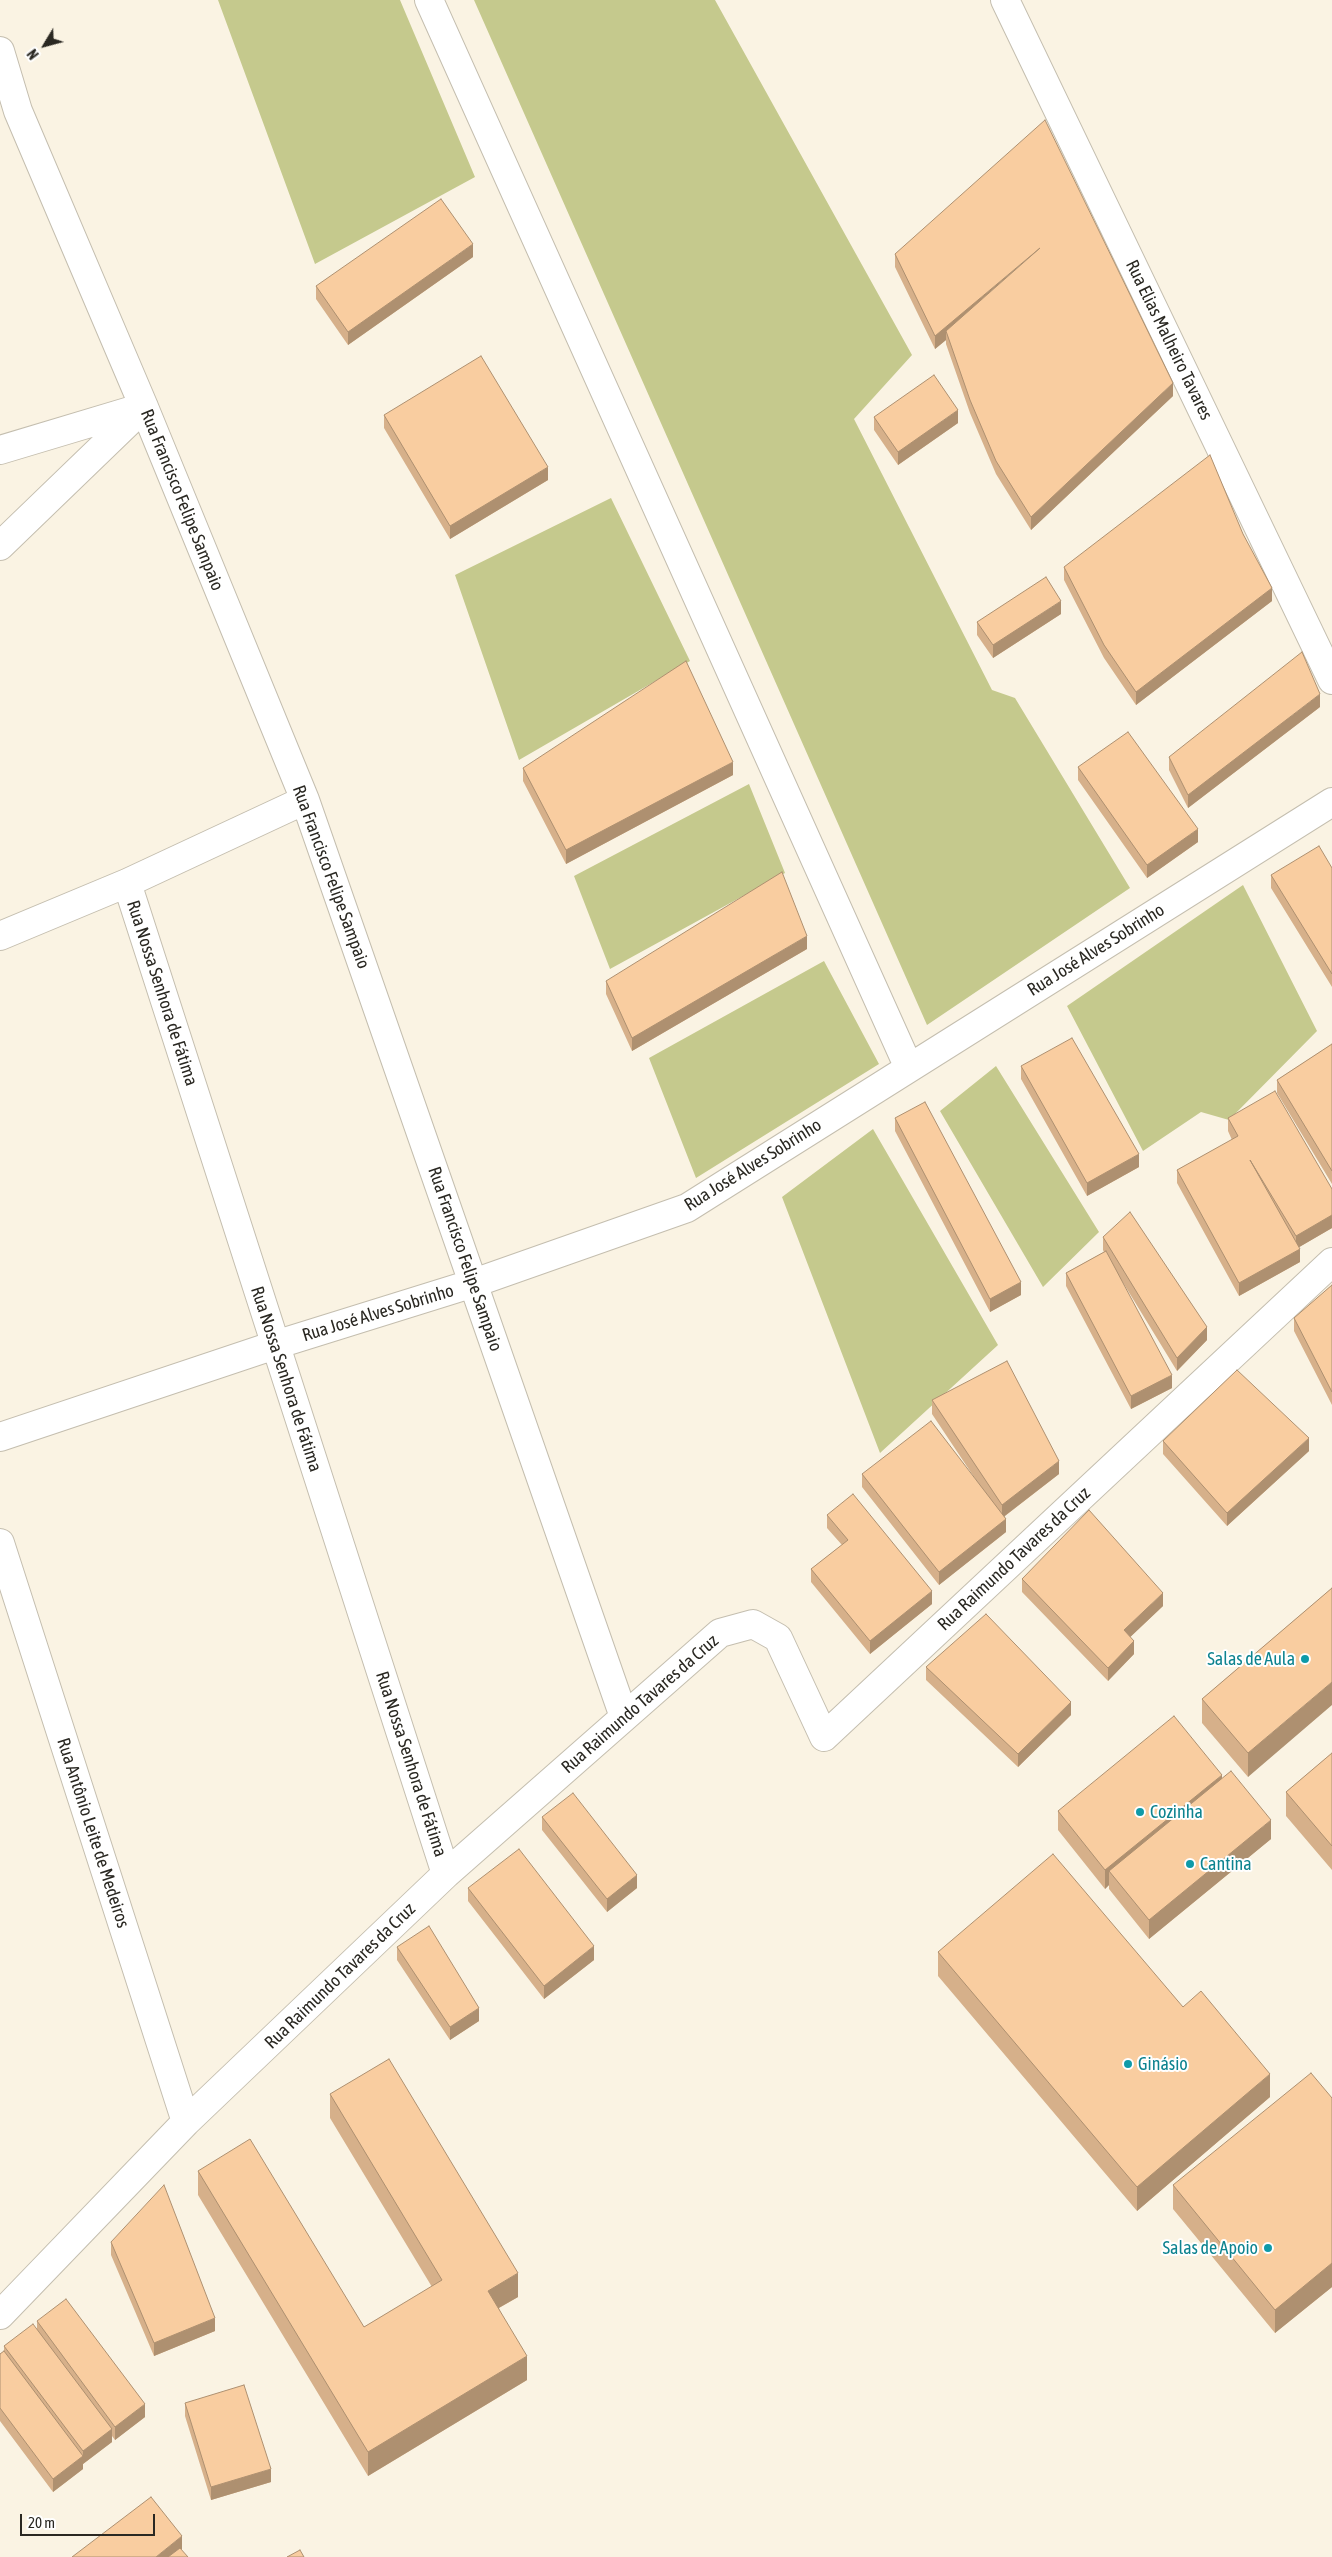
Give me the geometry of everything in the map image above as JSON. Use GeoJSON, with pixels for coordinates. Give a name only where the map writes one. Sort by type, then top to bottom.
{"type":"FeatureCollection","features":[{"type":"Feature","properties":{"kind":"street"},"geometry":{"type":"LineString","coordinates":[[429,0],[909,1068]]}},
{"type":"Feature","properties":{"kind":"street","name":"Rua Elias Malheiro Tavares"},"geometry":{"type":"LineString","coordinates":[[1005,0],[1332,680]]}},
{"type":"Feature","properties":{"kind":"street","name":"Rua Francisco Felipe Sampaio"},"geometry":{"type":"LineString","coordinates":[[0,51],[9,114],[144,407],[305,800],[624,1717]]}},
{"type":"Feature","properties":{"kind":"street"},"geometry":{"type":"LineString","coordinates":[[0,450],[144,407]]}},
{"type":"Feature","properties":{"kind":"street"},"geometry":{"type":"LineString","coordinates":[[0,546],[144,407]]}},
{"type":"Feature","properties":{"kind":"street"},"geometry":{"type":"LineString","coordinates":[[0,936],[126,883],[305,800]]}},
{"type":"Feature","properties":{"kind":"street","name":"Rua José Alves Sobrinho"},"geometry":{"type":"LineString","coordinates":[[0,1437],[275,1345],[474,1283],[687,1208],[1332,802]]}},
{"type":"Feature","properties":{"kind":"street","name":"Rua Nossa Senhora de Fátima"},"geometry":{"type":"LineString","coordinates":[[126,883],[446,1874]]}},
{"type":"Feature","properties":{"kind":"street","name":"Rua Raimundo Tavares da Cruz"},"geometry":{"type":"LineString","coordinates":[[0,2315],[186,2122],[446,1874],[720,1633],[753,1624],[778,1638],[824,1738],[1332,1262]]}},
{"type":"Feature","properties":{"kind":"street","name":"Rua Antônio Leite de Medeiros"},"geometry":{"type":"LineString","coordinates":[[0,1543],[186,2122]]}},
{"type":"Feature","properties":{"kind":"green space"},"geometry":{"type":"Polygon","coordinates":[[[218,0],[400,0],[475,177],[315,264],[218,0]]]}},
{"type":"Feature","properties":{"kind":"green space"},"geometry":{"type":"Polygon","coordinates":[[[474,0],[715,0],[912,355],[854,419],[992,690],[1015,698],[1130,888],[927,1025],[474,0]]]}},
{"type":"Feature","properties":{"kind":"green space"},"geometry":{"type":"Polygon","coordinates":[[[611,498],[690,661],[519,760],[455,575],[611,498]]]}},
{"type":"Feature","properties":{"kind":"green space"},"geometry":{"type":"Polygon","coordinates":[[[749,784],[785,873],[610,969],[574,876],[749,784]]]}},
{"type":"Feature","properties":{"kind":"green space"},"geometry":{"type":"Polygon","coordinates":[[[1243,885],[1317,1031],[1229,1120],[1201,1112],[1143,1151],[1067,1006],[1243,885]]]}},
{"type":"Feature","properties":{"kind":"green space"},"geometry":{"type":"Polygon","coordinates":[[[824,961],[879,1064],[696,1178],[649,1058],[824,961]]]}},
{"type":"Feature","properties":{"kind":"green space"},"geometry":{"type":"Polygon","coordinates":[[[996,1066],[1099,1232],[1043,1287],[940,1111],[996,1066]]]}},
{"type":"Feature","properties":{"kind":"green space"},"geometry":{"type":"Polygon","coordinates":[[[873,1129],[998,1345],[880,1453],[782,1197],[873,1129]]]}},
{"type":"Feature","properties":{"kind":"building"},"geometry":{"type":"Polygon","coordinates":[[[1045,120],[1173,383],[1031,517],[996,461],[970,400],[946,331],[1040,248],[935,336],[895,254],[1045,120]]]}},
{"type":"Feature","properties":{"kind":"building"},"geometry":{"type":"Polygon","coordinates":[[[441,199],[473,244],[348,332],[316,286],[441,199]]]}},
{"type":"Feature","properties":{"kind":"building"},"geometry":{"type":"Polygon","coordinates":[[[481,356],[548,467],[450,526],[384,415],[481,356]]]}},
{"type":"Feature","properties":{"kind":"building"},"geometry":{"type":"Polygon","coordinates":[[[934,375],[958,410],[898,452],[874,417],[934,375]]]}},
{"type":"Feature","properties":{"kind":"building"},"geometry":{"type":"Polygon","coordinates":[[[1210,455],[1243,534],[1272,588],[1136,692],[1104,645],[1064,567],[1210,455]]]}},
{"type":"Feature","properties":{"kind":"building"},"geometry":{"type":"Polygon","coordinates":[[[1046,577],[1061,601],[993,645],[977,622],[1046,577]]]}},
{"type":"Feature","properties":{"kind":"building"},"geometry":{"type":"Polygon","coordinates":[[[1302,652],[1320,694],[1188,795],[1169,757],[1302,652]]]}},
{"type":"Feature","properties":{"kind":"building"},"geometry":{"type":"Polygon","coordinates":[[[686,661],[733,762],[566,850],[523,768],[686,661]]]}},
{"type":"Feature","properties":{"kind":"building"},"geometry":{"type":"Polygon","coordinates":[[[1128,732],[1198,829],[1147,865],[1078,767],[1128,732]]]}},
{"type":"Feature","properties":{"kind":"building"},"geometry":{"type":"Polygon","coordinates":[[[1319,846],[1332,868],[1332,974],[1271,875],[1319,846]]]}},
{"type":"Feature","properties":{"kind":"building"},"geometry":{"type":"Polygon","coordinates":[[[782,872],[807,936],[632,1038],[606,981],[782,872]]]}},
{"type":"Feature","properties":{"kind":"building"},"geometry":{"type":"Polygon","coordinates":[[[1072,1038],[1139,1154],[1087,1183],[1021,1066],[1072,1038]]]}},
{"type":"Feature","properties":{"kind":"building"},"geometry":{"type":"Polygon","coordinates":[[[1332,1044],[1332,1171],[1277,1080],[1332,1044]]]}},
{"type":"Feature","properties":{"kind":"building"},"geometry":{"type":"Polygon","coordinates":[[[1275,1091],[1332,1189],[1332,1215],[1296,1236],[1250,1160],[1300,1249],[1239,1283],[1177,1170],[1238,1136],[1228,1118],[1275,1091]]]}},
{"type":"Feature","properties":{"kind":"building"},"geometry":{"type":"Polygon","coordinates":[[[925,1102],[1021,1282],[990,1299],[895,1118],[925,1102]]]}},
{"type":"Feature","properties":{"kind":"building"},"geometry":{"type":"Polygon","coordinates":[[[1130,1212],[1207,1327],[1177,1358],[1103,1237],[1130,1212]]]}},
{"type":"Feature","properties":{"kind":"building"},"geometry":{"type":"Polygon","coordinates":[[[1106,1251],[1172,1375],[1131,1396],[1066,1273],[1106,1251]]]}},
{"type":"Feature","properties":{"kind":"building"},"geometry":{"type":"Polygon","coordinates":[[[1332,1285],[1332,1392],[1294,1318],[1332,1285]]]}},
{"type":"Feature","properties":{"kind":"building"},"geometry":{"type":"Polygon","coordinates":[[[1007,1361],[1059,1461],[1002,1505],[932,1400],[1007,1361]]]}},
{"type":"Feature","properties":{"kind":"building"},"geometry":{"type":"Polygon","coordinates":[[[1237,1370],[1309,1438],[1227,1513],[1163,1441],[1237,1370]]]}},
{"type":"Feature","properties":{"kind":"building"},"geometry":{"type":"Polygon","coordinates":[[[931,1421],[1006,1519],[939,1572],[862,1474],[931,1421]]]}},
{"type":"Feature","properties":{"kind":"building"},"geometry":{"type":"Polygon","coordinates":[[[853,1494],[932,1591],[870,1641],[811,1569],[848,1540],[827,1515],[853,1494]]]}},
{"type":"Feature","properties":{"kind":"building"},"geometry":{"type":"Polygon","coordinates":[[[1089,1510],[1163,1593],[1124,1630],[1134,1641],[1108,1668],[1022,1579],[1089,1510]]]}},
{"type":"Feature","properties":{"kind":"building","name":"Salas de Aula"},"geometry":{"type":"Polygon","coordinates":[[[1332,1588],[1332,1682],[1248,1753],[1202,1699],[1332,1588]]]}},
{"type":"Feature","properties":{"kind":"building"},"geometry":{"type":"Polygon","coordinates":[[[986,1614],[1071,1702],[1018,1754],[926,1667],[986,1614]]]}},
{"type":"Feature","properties":{"kind":"building","name":"Cozinha"},"geometry":{"type":"Polygon","coordinates":[[[1174,1716],[1222,1775],[1105,1870],[1058,1811],[1174,1716]]]}},
{"type":"Feature","properties":{"kind":"building"},"geometry":{"type":"Polygon","coordinates":[[[1332,1753],[1332,1846],[1286,1792],[1332,1753]]]}},
{"type":"Feature","properties":{"kind":"building","name":"Cantina"},"geometry":{"type":"Polygon","coordinates":[[[1231,1771],[1271,1820],[1149,1920],[1109,1871],[1231,1771]]]}},
{"type":"Feature","properties":{"kind":"building"},"geometry":{"type":"Polygon","coordinates":[[[573,1793],[637,1875],[607,1899],[542,1817],[573,1793]]]}},
{"type":"Feature","properties":{"kind":"building"},"geometry":{"type":"Polygon","coordinates":[[[519,1849],[594,1946],[544,1986],[468,1888],[519,1849]]]}},
{"type":"Feature","properties":{"kind":"building","name":"Ginásio"},"geometry":{"type":"Polygon","coordinates":[[[1053,1854],[1183,2007],[1201,1991],[1270,2074],[1137,2187],[938,1952],[1053,1854]]]}},
{"type":"Feature","properties":{"kind":"building"},"geometry":{"type":"Polygon","coordinates":[[[429,1926],[479,2008],[450,2027],[397,1947],[429,1926]]]}},
{"type":"Feature","properties":{"kind":"building"},"geometry":{"type":"Polygon","coordinates":[[[389,2059],[518,2273],[488,2291],[527,2356],[368,2452],[198,2171],[250,2139],[364,2327],[442,2280],[330,2094],[389,2059]]]}},
{"type":"Feature","properties":{"kind":"building","name":"Salas de Apoio"},"geometry":{"type":"Polygon","coordinates":[[[1311,2073],[1332,2098],[1332,2263],[1275,2310],[1173,2185],[1311,2073]]]}},
{"type":"Feature","properties":{"kind":"building"},"geometry":{"type":"Polygon","coordinates":[[[164,2185],[215,2318],[154,2343],[111,2242],[164,2185]]]}},
{"type":"Feature","properties":{"kind":"building"},"geometry":{"type":"Polygon","coordinates":[[[66,2299],[145,2404],[115,2427],[37,2321],[66,2299]]]}},
{"type":"Feature","properties":{"kind":"building"},"geometry":{"type":"Polygon","coordinates":[[[33,2324],[112,2429],[83,2451],[4,2346],[33,2324]]]}},
{"type":"Feature","properties":{"kind":"building"},"geometry":{"type":"Polygon","coordinates":[[[4,2351],[83,2456],[53,2479],[0,2408],[0,2354],[4,2351]]]}},
{"type":"Feature","properties":{"kind":"building"},"geometry":{"type":"Polygon","coordinates":[[[244,2385],[271,2469],[211,2487],[185,2403],[244,2385]]]}},
{"type":"Feature","properties":{"kind":"building"},"geometry":{"type":"Polygon","coordinates":[[[151,2497],[182,2536],[156,2557],[72,2557],[151,2497]]]}},
{"type":"Feature","properties":{"kind":"building"},"geometry":{"type":"Polygon","coordinates":[[[180,2548],[188,2557],[168,2557],[180,2548]]]}},
{"type":"Feature","properties":{"kind":"building"},"geometry":{"type":"Polygon","coordinates":[[[300,2550],[304,2557],[287,2557],[300,2550]]]}},
{"type":"Feature","properties":{"kind":"place","name":"Salas de Aula"},"geometry":{"type":"Point","coordinates":[1305,1659]}},
{"type":"Feature","properties":{"kind":"place","name":"Cozinha"},"geometry":{"type":"Point","coordinates":[1140,1812]}},
{"type":"Feature","properties":{"kind":"place","name":"Cantina"},"geometry":{"type":"Point","coordinates":[1190,1864]}},
{"type":"Feature","properties":{"kind":"place","name":"Ginásio"},"geometry":{"type":"Point","coordinates":[1128,2064]}},
{"type":"Feature","properties":{"kind":"place","name":"Salas de Apoio"},"geometry":{"type":"Point","coordinates":[1268,2248]}}]}
